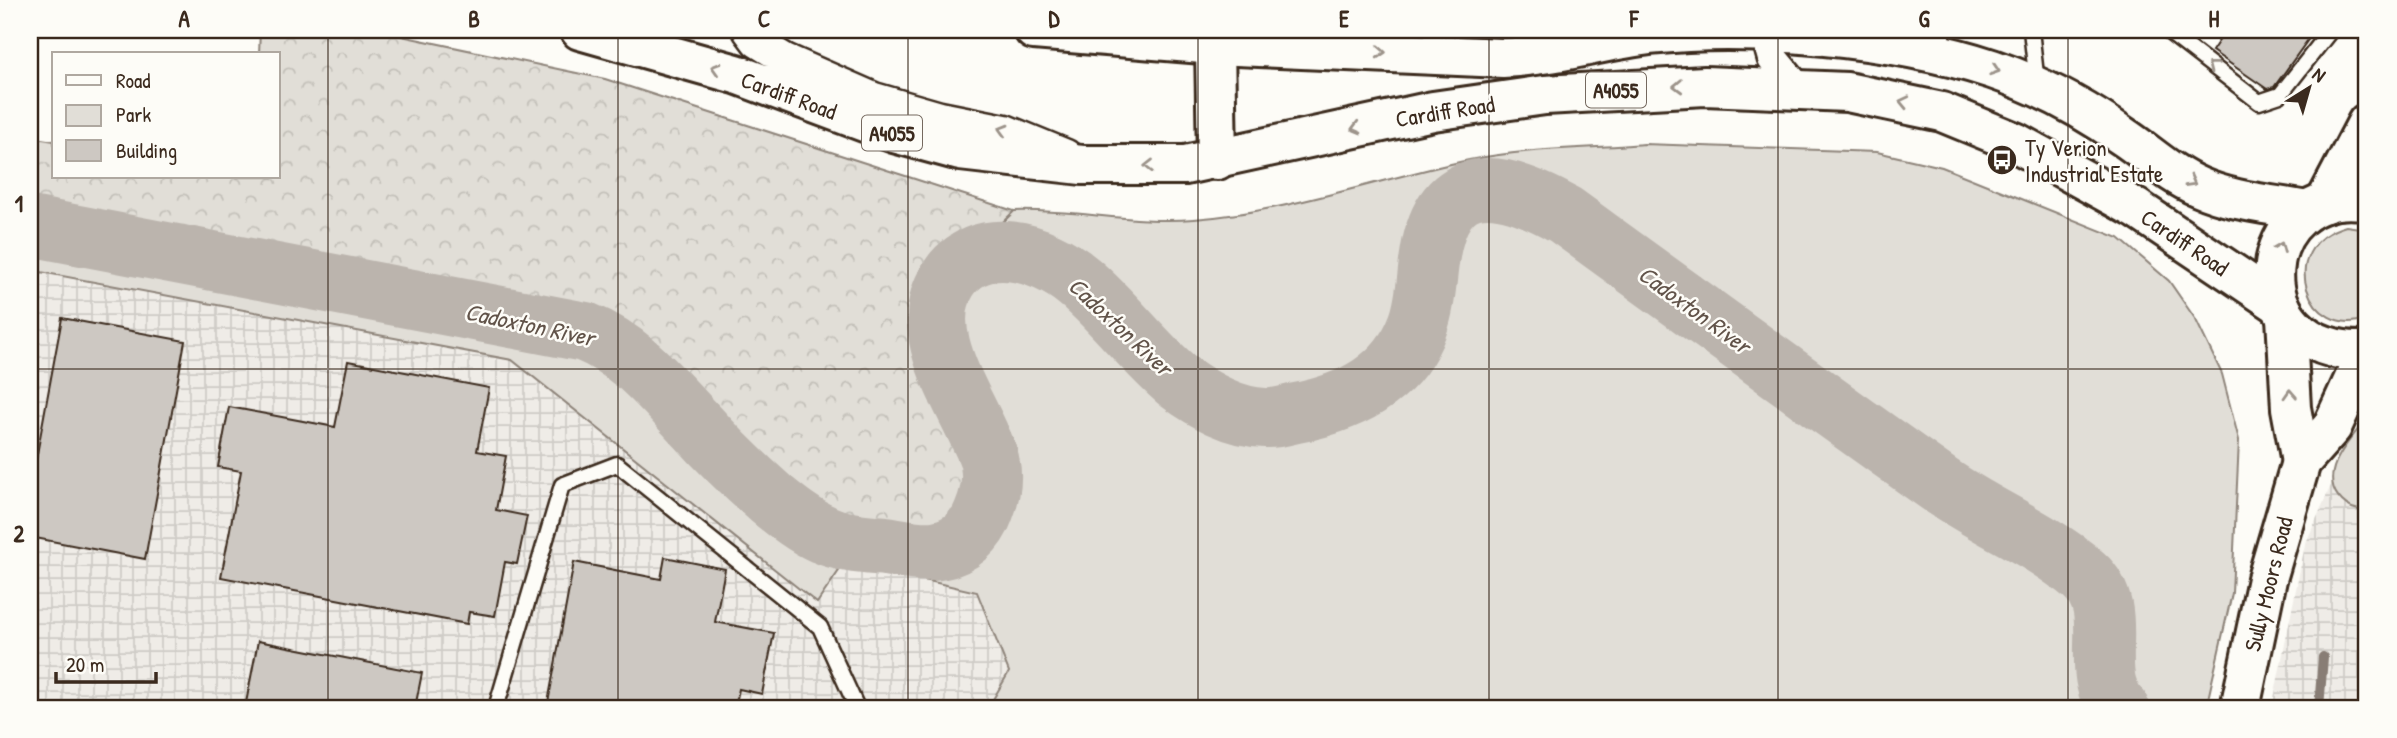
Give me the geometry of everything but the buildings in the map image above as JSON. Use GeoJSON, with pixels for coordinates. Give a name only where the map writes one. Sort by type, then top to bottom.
{"type":"FeatureCollection","features":[{"type":"Feature","properties":{"kind":"main road","name":"Cardiff Road"},"geometry":{"type":"LineString","coordinates":[[580,30],[736,75],[894,134],[960,151],[1088,165],[1151,167],[1217,160],[1422,113],[1545,95],[1705,86],[1847,92],[1930,108],[2015,142],[2137,209],[2283,311],[2309,340],[2324,347],[2344,351],[2367,351]]}},
{"type":"Feature","properties":{"kind":"main road","name":"Cardiff Road"},"geometry":{"type":"LineString","coordinates":[[1034,30],[1215,45],[1503,58],[1536,57],[1652,33],[1765,31],[1897,47],[1941,43],[1990,68],[2037,86],[2086,112],[2196,186],[2226,197],[2316,207],[2339,199],[2367,201]]}},
{"type":"Feature","properties":{"kind":"main road"},"geometry":{"type":"LineString","coordinates":[[1215,45],[1217,160]]}},
{"type":"Feature","properties":{"kind":"main road","name":"Sully Moors Road"},"geometry":{"type":"LineString","coordinates":[[2301,461],[2291,408],[2283,311],[2274,288],[2276,255],[2294,223],[2316,207],[2367,123]]}},
{"type":"Feature","properties":{"kind":"main road","name":"Sully Moors Road"},"geometry":{"type":"LineString","coordinates":[[2240,708],[2267,579],[2301,461],[2332,427],[2367,351]]}},
{"type":"Feature","properties":{"kind":"street"},"geometry":{"type":"LineString","coordinates":[[748,30],[757,42],[785,59],[874,98],[940,117],[1005,130],[1088,165]]}},
{"type":"Feature","properties":{"kind":"street"},"geometry":{"type":"LineString","coordinates":[[1765,31],[1773,59],[1798,89]]}},
{"type":"Feature","properties":{"kind":"lane"},"geometry":{"type":"LineString","coordinates":[[2031,30],[2037,86]]}},
{"type":"Feature","properties":{"kind":"lane"},"geometry":{"type":"LineString","coordinates":[[2166,30],[2259,102],[2280,95],[2331,30]]}},
{"type":"Feature","properties":{"kind":"lane"},"geometry":{"type":"LineString","coordinates":[[496,708],[562,485],[617,464],[820,627],[857,708]]}},
{"type":"Feature","properties":{"kind":"shaded area"},"geometry":{"type":"Polygon","coordinates":[[[30,270],[512,360],[817,603],[845,562],[978,592],[1009,672],[988,708],[30,708],[30,270]]]}},
{"type":"Feature","properties":{"kind":"shaded area"},"geometry":{"type":"Polygon","coordinates":[[[2332,483],[2340,500],[2349,507],[2367,510],[2367,708],[2272,708],[2305,545],[2332,483]]]}},
{"type":"Feature","properties":{"kind":"green space"},"geometry":{"type":"Polygon","coordinates":[[[260,30],[373,30],[605,79],[1014,211],[954,271],[939,299],[937,318],[944,358],[981,441],[992,479],[990,495],[979,522],[972,532],[954,545],[929,550],[854,543],[820,533],[787,512],[757,487],[648,373],[618,350],[585,332],[265,270],[30,243],[30,137],[52,141],[52,178],[280,178],[280,52],[259,52],[260,30]]]}},
{"type":"Feature","properties":{"kind":"green space"},"geometry":{"type":"Polygon","coordinates":[[[1644,144],[1877,152],[1942,167],[2119,238],[2169,281],[2196,320],[2222,374],[2239,440],[2232,593],[2206,708],[988,708],[1009,672],[977,592],[845,562],[817,603],[512,360],[30,270],[30,226],[585,332],[609,342],[642,366],[757,486],[795,518],[822,534],[980,524],[991,485],[990,461],[983,439],[942,350],[937,327],[938,304],[953,273],[1014,211],[1149,220],[1194,219],[1264,210],[1491,156],[1644,144]]]}},
{"type":"Feature","properties":{"kind":"green space"},"geometry":{"type":"Polygon","coordinates":[[[2346,226],[2367,229],[2367,318],[2346,322],[2329,317],[2315,305],[2307,289],[2305,271],[2310,253],[2323,237],[2346,226]]]}},
{"type":"Feature","properties":{"kind":"green space"},"geometry":{"type":"Polygon","coordinates":[[[2367,419],[2367,510],[2364,510],[2351,507],[2342,501],[2332,480],[2344,447],[2367,419]]]}},
{"type":"Feature","properties":{"kind":"waterway","name":"Cadoxton River"},"geometry":{"type":"LineString","coordinates":[[30,226],[585,332],[633,361],[743,473],[802,523],[823,534],[846,541],[933,551],[954,545],[972,531],[981,518],[990,488],[991,470],[988,457],[952,379],[939,339],[937,319],[940,299],[948,280],[961,265],[976,256],[993,251],[1011,251],[1047,262],[1079,282],[1153,358],[1188,389],[1231,411],[1254,417],[1277,417],[1335,403],[1370,386],[1385,374],[1409,344],[1418,325],[1424,305],[1433,240],[1442,216],[1455,200],[1470,191],[1487,188],[1506,190],[1526,196],[1565,215],[1940,485],[2050,550],[2084,575],[2096,590],[2102,606],[2105,676],[2109,693],[2119,708]]}},
{"type":"Feature","properties":{"kind":"waterway"},"geometry":{"type":"LineString","coordinates":[[2319,708],[2323,657]]}},
{"type":"Feature","properties":{"kind":"place","name":"Ty Verion Industrial Estate"},"geometry":{"type":"Point","coordinates":[2002,160]}}]}
